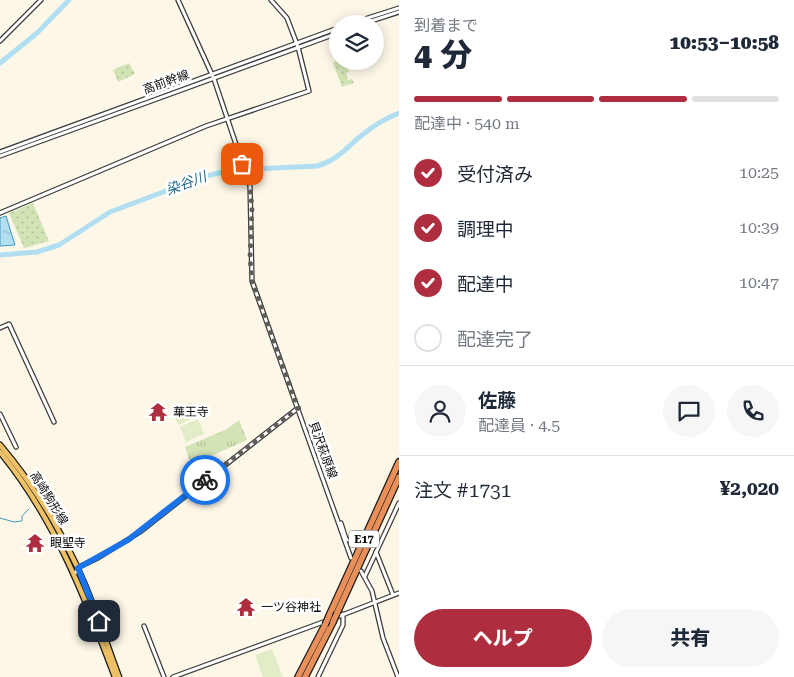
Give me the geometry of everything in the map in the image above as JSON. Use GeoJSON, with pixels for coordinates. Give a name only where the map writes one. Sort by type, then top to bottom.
{"type":"FeatureCollection","features":[{"type":"Feature","properties":{"kind":"highway","name":"E17"},"geometry":{"type":"LineString","coordinates":[[298,677],[329,616],[399,462]]}},
{"type":"Feature","properties":{"kind":"highway","name":"E17"},"geometry":{"type":"LineString","coordinates":[[305,677],[333,622],[340,614],[399,477]]}},
{"type":"Feature","properties":{"kind":"main road","name":"高崎駒形線"},"geometry":{"type":"LineString","coordinates":[[0,445],[38,497],[76,570],[119,677]]}},
{"type":"Feature","properties":{"kind":"main road","name":"高崎駒形線"},"geometry":{"type":"LineString","coordinates":[[0,452],[35,499],[76,570],[115,677]]}},
{"type":"Feature","properties":{"kind":"street"},"geometry":{"type":"LineString","coordinates":[[0,41],[41,0]]}},
{"type":"Feature","properties":{"kind":"street","name":"貝沢萩原線"},"geometry":{"type":"LineString","coordinates":[[178,0],[214,79],[250,186],[252,208],[250,258],[252,281],[351,558]]}},
{"type":"Feature","properties":{"kind":"street"},"geometry":{"type":"LineString","coordinates":[[0,213],[227,118],[310,91],[297,43],[284,13],[271,0]]}},
{"type":"Feature","properties":{"kind":"street"},"geometry":{"type":"LineString","coordinates":[[378,15],[399,8]]}},
{"type":"Feature","properties":{"kind":"street"},"geometry":{"type":"LineString","coordinates":[[384,17],[399,12]]}},
{"type":"Feature","properties":{"kind":"street","name":"高前幹線"},"geometry":{"type":"LineString","coordinates":[[0,152],[329,31]]}},
{"type":"Feature","properties":{"kind":"street","name":"高前幹線"},"geometry":{"type":"LineString","coordinates":[[0,156],[329,36]]}},
{"type":"Feature","properties":{"kind":"street"},"geometry":{"type":"LineString","coordinates":[[0,328],[9,324],[54,422]]}},
{"type":"Feature","properties":{"kind":"street"},"geometry":{"type":"LineString","coordinates":[[76,570],[140,532],[298,408]]}},
{"type":"Feature","properties":{"kind":"street"},"geometry":{"type":"LineString","coordinates":[[0,414],[16,447]]}},
{"type":"Feature","properties":{"kind":"street"},"geometry":{"type":"LineString","coordinates":[[365,576],[399,503]]}},
{"type":"Feature","properties":{"kind":"street"},"geometry":{"type":"LineString","coordinates":[[338,519],[347,541],[352,542]]}},
{"type":"Feature","properties":{"kind":"street"},"geometry":{"type":"LineString","coordinates":[[376,552],[393,595]]}},
{"type":"Feature","properties":{"kind":"street"},"geometry":{"type":"LineString","coordinates":[[361,571],[365,576],[375,602],[383,638],[398,677]]}},
{"type":"Feature","properties":{"kind":"street"},"geometry":{"type":"LineString","coordinates":[[173,677],[399,593]]}},
{"type":"Feature","properties":{"kind":"street"},"geometry":{"type":"LineString","coordinates":[[318,677],[343,625],[340,614]]}},
{"type":"Feature","properties":{"kind":"street"},"geometry":{"type":"LineString","coordinates":[[144,626],[164,677]]}},
{"type":"Feature","properties":{"kind":"green space"},"geometry":{"type":"Polygon","coordinates":[[[129,63],[135,74],[118,82],[113,70],[129,63]]]}},
{"type":"Feature","properties":{"kind":"green space"},"geometry":{"type":"Polygon","coordinates":[[[336,70],[348,70],[349,72],[346,73],[348,80],[352,79],[354,83],[342,87],[336,70]]]}},
{"type":"Feature","properties":{"kind":"green space"},"geometry":{"type":"Polygon","coordinates":[[[33,203],[49,241],[24,248],[9,213],[33,203]]]}},
{"type":"Feature","properties":{"kind":"green space"},"geometry":{"type":"Polygon","coordinates":[[[191,402],[197,416],[178,425],[172,410],[191,402]]]}},
{"type":"Feature","properties":{"kind":"green space"},"geometry":{"type":"Polygon","coordinates":[[[198,419],[204,434],[186,442],[180,427],[198,419]]]}},
{"type":"Feature","properties":{"kind":"green space"},"geometry":{"type":"Polygon","coordinates":[[[239,420],[247,440],[191,465],[185,447],[227,429],[239,420]]]}},
{"type":"Feature","properties":{"kind":"green space"},"geometry":{"type":"Polygon","coordinates":[[[272,649],[283,677],[263,677],[255,655],[272,649]]]}},
{"type":"Feature","properties":{"kind":"water"},"geometry":{"type":"Polygon","coordinates":[[[6,216],[15,245],[0,246],[0,218],[6,216]]]}},
{"type":"Feature","properties":{"kind":"waterway"},"geometry":{"type":"LineString","coordinates":[[0,63],[37,33],[69,0]]}},
{"type":"Feature","properties":{"kind":"waterway","name":"染谷川"},"geometry":{"type":"LineString","coordinates":[[0,255],[37,252],[59,245],[110,212],[203,177],[231,170],[317,166],[336,157],[375,125],[399,113]]}},
{"type":"Feature","properties":{"kind":"waterway"},"geometry":{"type":"LineString","coordinates":[[0,518],[14,522],[22,521],[22,516],[29,509]]}},
{"type":"Feature","properties":{"kind":"way so far"},"geometry":{"type":"LineString","coordinates":[[205,480],[298,408],[252,281],[250,258],[252,208],[250,186],[242,164]]}},
{"type":"Feature","properties":{"kind":"place","name":"華王寺"},"geometry":{"type":"Point","coordinates":[158,412]}},
{"type":"Feature","properties":{"kind":"place","name":"眼聖寺"},"geometry":{"type":"Point","coordinates":[35,543]}},
{"type":"Feature","properties":{"kind":"place","name":"一ツ谷神社"},"geometry":{"type":"Point","coordinates":[246,607]}},
{"type":"Feature","properties":{"kind":"route"},"geometry":{"type":"LineString","coordinates":[[99,621],[78,568],[140,532],[205,480]]}}]}
